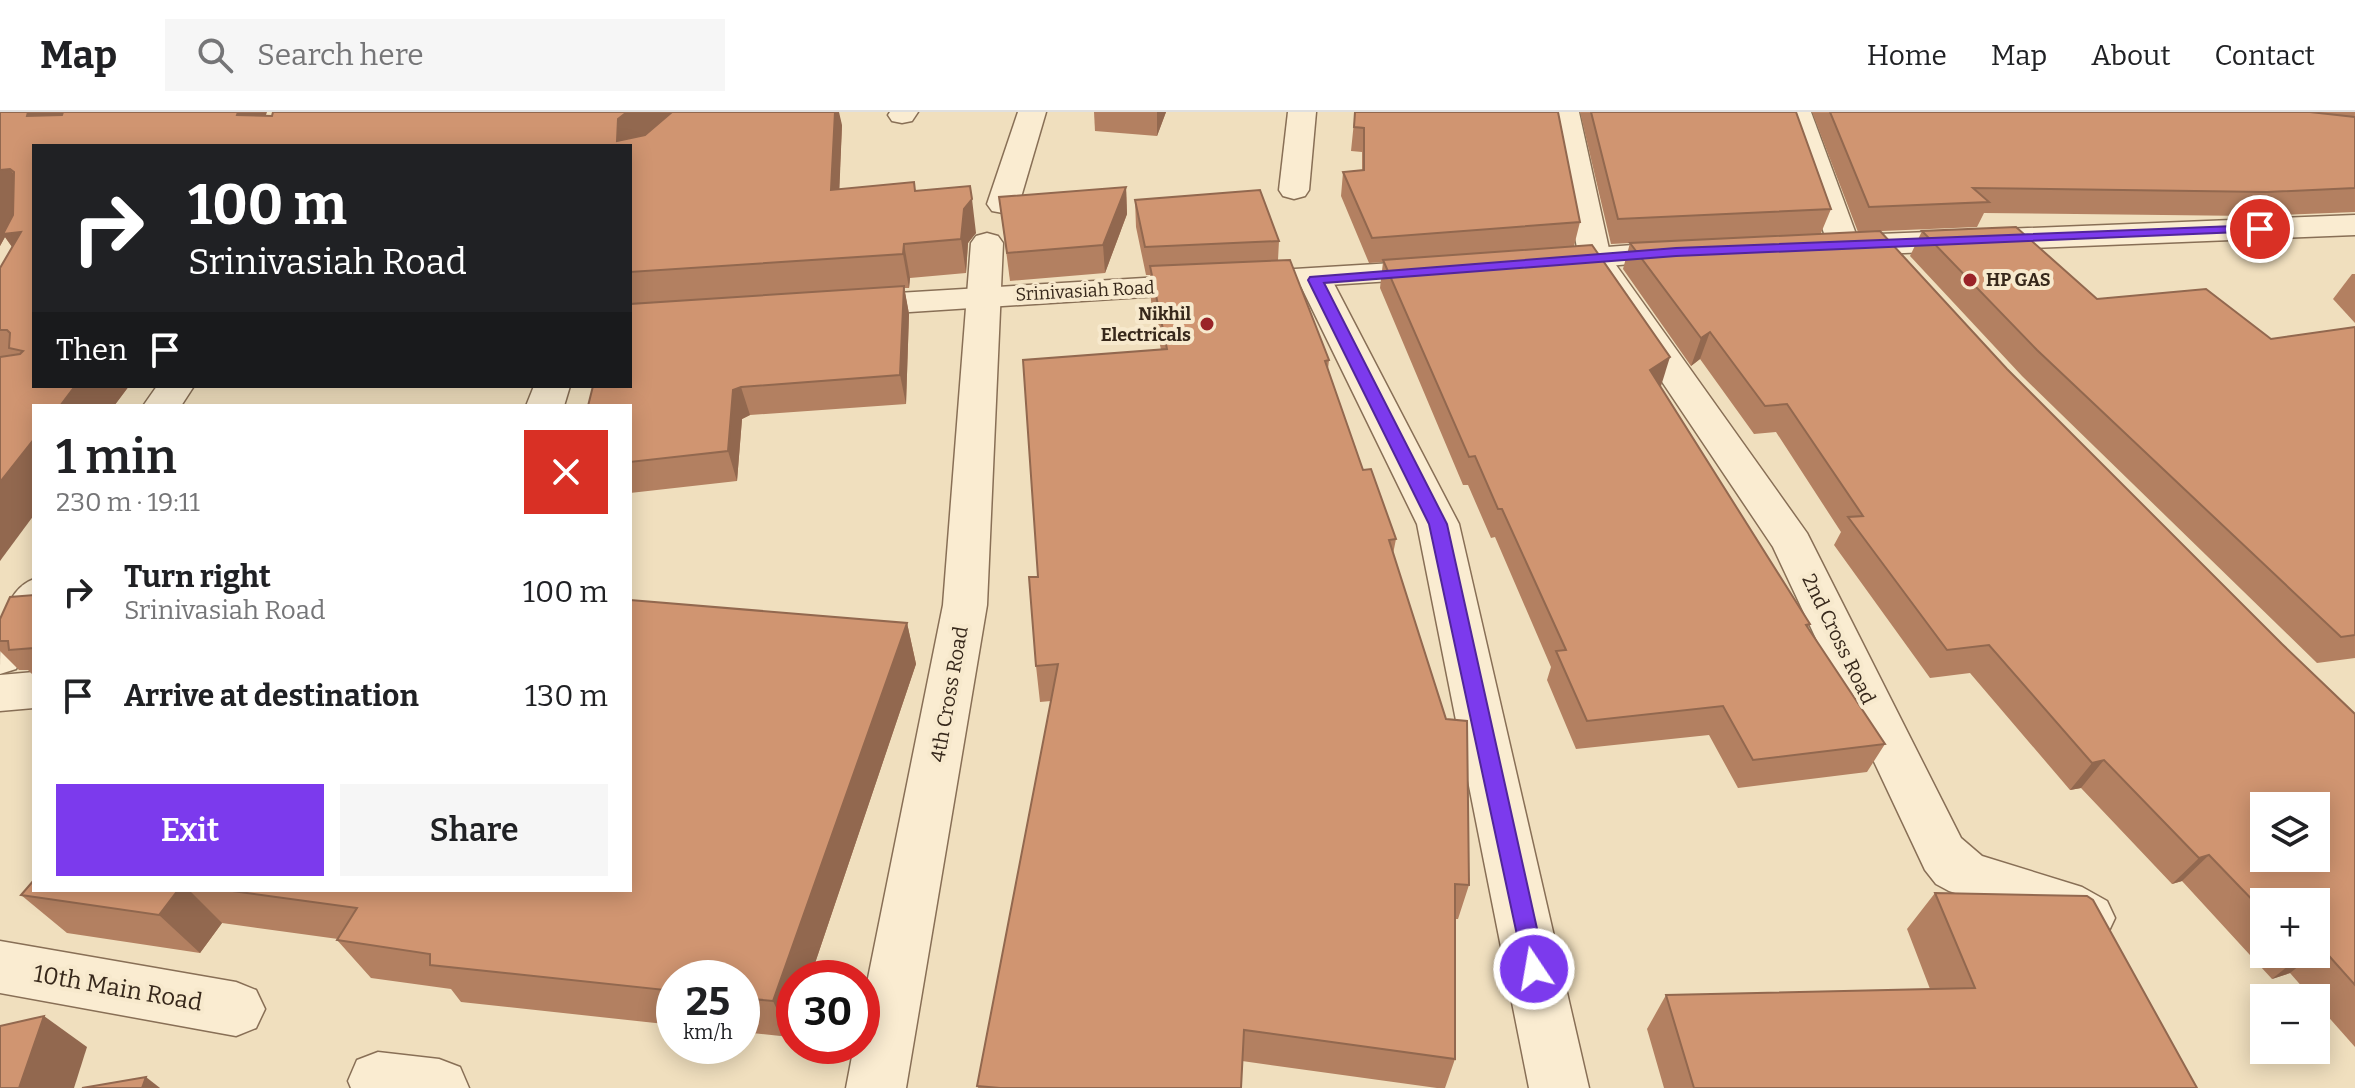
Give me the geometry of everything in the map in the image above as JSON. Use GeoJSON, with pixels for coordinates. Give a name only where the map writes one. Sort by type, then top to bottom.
{"type":"FeatureCollection","features":[{"type":"Feature","properties":{"kind":"street"},"geometry":{"type":"LineString","coordinates":[[1003,204],[1032,112]]}},
{"type":"Feature","properties":{"kind":"street"},"geometry":{"type":"LineString","coordinates":[[1294,190],[1302,112]]}},
{"type":"Feature","properties":{"kind":"street","name":"2nd Cross Road"},"geometry":{"type":"LineString","coordinates":[[1565,112],[1595,258],[1792,543],[1943,854],[1955,868],[1968,875],[2063,904],[2086,916],[2111,946]]}},
{"type":"Feature","properties":{"kind":"street"},"geometry":{"type":"LineString","coordinates":[[1797,112],[1861,245],[1908,277]]}},
{"type":"Feature","properties":{"kind":"street"},"geometry":{"type":"LineString","coordinates":[[1798,247],[2355,225]]}},
{"type":"Feature","properties":{"kind":"street","name":"4th Cross Road"},"geometry":{"type":"LineString","coordinates":[[876,1088],[965,605],[987,243]]}},
{"type":"Feature","properties":{"kind":"street"},"geometry":{"type":"LineString","coordinates":[[1517,264],[1722,250]]}},
{"type":"Feature","properties":{"kind":"street","name":"Srinivasiah Road"},"geometry":{"type":"LineString","coordinates":[[815,308],[985,296],[1315,280],[1470,268]]}},
{"type":"Feature","properties":{"kind":"street"},"geometry":{"type":"LineString","coordinates":[[1315,280],[1438,524],[1559,1088]]}},
{"type":"Feature","properties":{"kind":"street"},"geometry":{"type":"LineString","coordinates":[[0,657],[17,620],[32,598]]}},
{"type":"Feature","properties":{"kind":"street"},"geometry":{"type":"LineString","coordinates":[[0,693],[32,690]]}},
{"type":"Feature","properties":{"kind":"street","name":"10th Main Road"},"geometry":{"type":"LineString","coordinates":[[0,967],[236,1009]]}},
{"type":"Feature","properties":{"kind":"street"},"geometry":{"type":"LineString","coordinates":[[378,1081],[439,1088]]}},
{"type":"Feature","properties":{"kind":"building"},"geometry":{"type":"Polygon","coordinates":[[[0,112],[28,112],[27,116],[62,115],[63,112],[238,112],[237,115],[272,116],[273,112],[627,112],[618,119],[617,141],[645,135],[672,112],[835,112],[831,190],[914,182],[915,191],[970,186],[972,199],[964,209],[961,239],[904,244],[903,254],[632,272],[632,144],[32,144],[32,388],[74,388],[62,404],[32,404],[32,442],[0,482],[0,357],[23,351],[9,348],[10,333],[0,330],[0,268],[21,232],[3,234],[13,215],[14,172],[10,169],[0,170],[0,112]]]}},
{"type":"Feature","properties":{"kind":"building"},"geometry":{"type":"Polygon","coordinates":[[[1355,112],[1558,112],[1580,222],[1372,238],[1343,172],[1364,170],[1364,128],[1354,127],[1355,112]]]}},
{"type":"Feature","properties":{"kind":"building"},"geometry":{"type":"Polygon","coordinates":[[[1591,112],[1796,112],[1831,209],[1618,219],[1591,112]]]}},
{"type":"Feature","properties":{"kind":"building"},"geometry":{"type":"Polygon","coordinates":[[[1830,112],[2310,112],[2355,117],[2355,188],[2267,192],[1973,188],[1989,202],[1869,207],[1830,112]]]}},
{"type":"Feature","properties":{"kind":"building"},"geometry":{"type":"Polygon","coordinates":[[[1126,187],[1103,245],[1007,253],[999,197],[1126,187]]]}},
{"type":"Feature","properties":{"kind":"building"},"geometry":{"type":"Polygon","coordinates":[[[1260,190],[1279,241],[1145,247],[1135,200],[1260,190]]]}},
{"type":"Feature","properties":{"kind":"building"},"geometry":{"type":"Polygon","coordinates":[[[2016,227],[2097,299],[2206,289],[2271,339],[2355,327],[2355,635],[2341,637],[2037,350],[1922,231],[2016,227]]]}},
{"type":"Feature","properties":{"kind":"building"},"geometry":{"type":"Polygon","coordinates":[[[1880,231],[2007,369],[2355,714],[2355,985],[2330,957],[2330,888],[2250,888],[2250,897],[2209,855],[2199,858],[2104,760],[2092,763],[1989,645],[1947,650],[1848,517],[1863,516],[1787,404],[1765,406],[1710,332],[1701,338],[1630,243],[1880,231]]]}},
{"type":"Feature","properties":{"kind":"building"},"geometry":{"type":"Polygon","coordinates":[[[1592,245],[1670,357],[1650,370],[1810,624],[1806,625],[1885,744],[1753,760],[1723,706],[1587,721],[1556,651],[1566,650],[1502,509],[1498,509],[1475,456],[1469,457],[1383,260],[1592,245]]]}},
{"type":"Feature","properties":{"kind":"building"},"geometry":{"type":"Polygon","coordinates":[[[1290,260],[1329,360],[1325,361],[1363,470],[1371,469],[1396,539],[1389,540],[1446,719],[1467,721],[1469,885],[1455,884],[1455,1059],[1244,1030],[1241,1088],[977,1086],[1058,664],[1036,666],[1029,577],[1038,577],[1023,360],[1167,349],[1150,266],[1290,260]]]}},
{"type":"Feature","properties":{"kind":"building"},"geometry":{"type":"Polygon","coordinates":[[[904,286],[900,375],[741,387],[733,390],[728,451],[632,462],[632,404],[588,404],[592,388],[632,388],[632,304],[904,286]]]}},
{"type":"Feature","properties":{"kind":"building"},"geometry":{"type":"Polygon","coordinates":[[[32,595],[32,648],[9,650],[8,641],[0,641],[0,619],[10,597],[32,595]]]}},
{"type":"Feature","properties":{"kind":"building"},"geometry":{"type":"Polygon","coordinates":[[[632,600],[907,623],[788,960],[776,960],[773,1001],[760,1000],[760,960],[656,960],[656,989],[430,965],[430,954],[337,940],[357,908],[240,892],[632,892],[632,600]]]}},
{"type":"Feature","properties":{"kind":"building"},"geometry":{"type":"Polygon","coordinates":[[[32,882],[32,892],[176,892],[159,915],[21,895],[32,882]]]}},
{"type":"Feature","properties":{"kind":"building"},"geometry":{"type":"Polygon","coordinates":[[[1935,893],[2087,896],[2093,900],[2197,1088],[1694,1088],[1666,995],[1975,988],[1935,893]]]}},
{"type":"Feature","properties":{"kind":"building"},"geometry":{"type":"Polygon","coordinates":[[[44,1016],[19,1088],[0,1088],[0,1026],[44,1016]]]}},
{"type":"Feature","properties":{"kind":"building"},"geometry":{"type":"Polygon","coordinates":[[[146,1077],[142,1088],[82,1088],[146,1077]]]}},
{"type":"Feature","properties":{"kind":"place","name":"HP GAS"},"geometry":{"type":"Point","coordinates":[1970,280]}},
{"type":"Feature","properties":{"kind":"place","name":"Nikhil Electricals"},"geometry":{"type":"Point","coordinates":[1207,324]}},
{"type":"Feature","properties":{"kind":"route"},"geometry":{"type":"LineString","coordinates":[[1534,969],[1438,524],[1315,280],[1676,252],[2260,229]]}}]}
